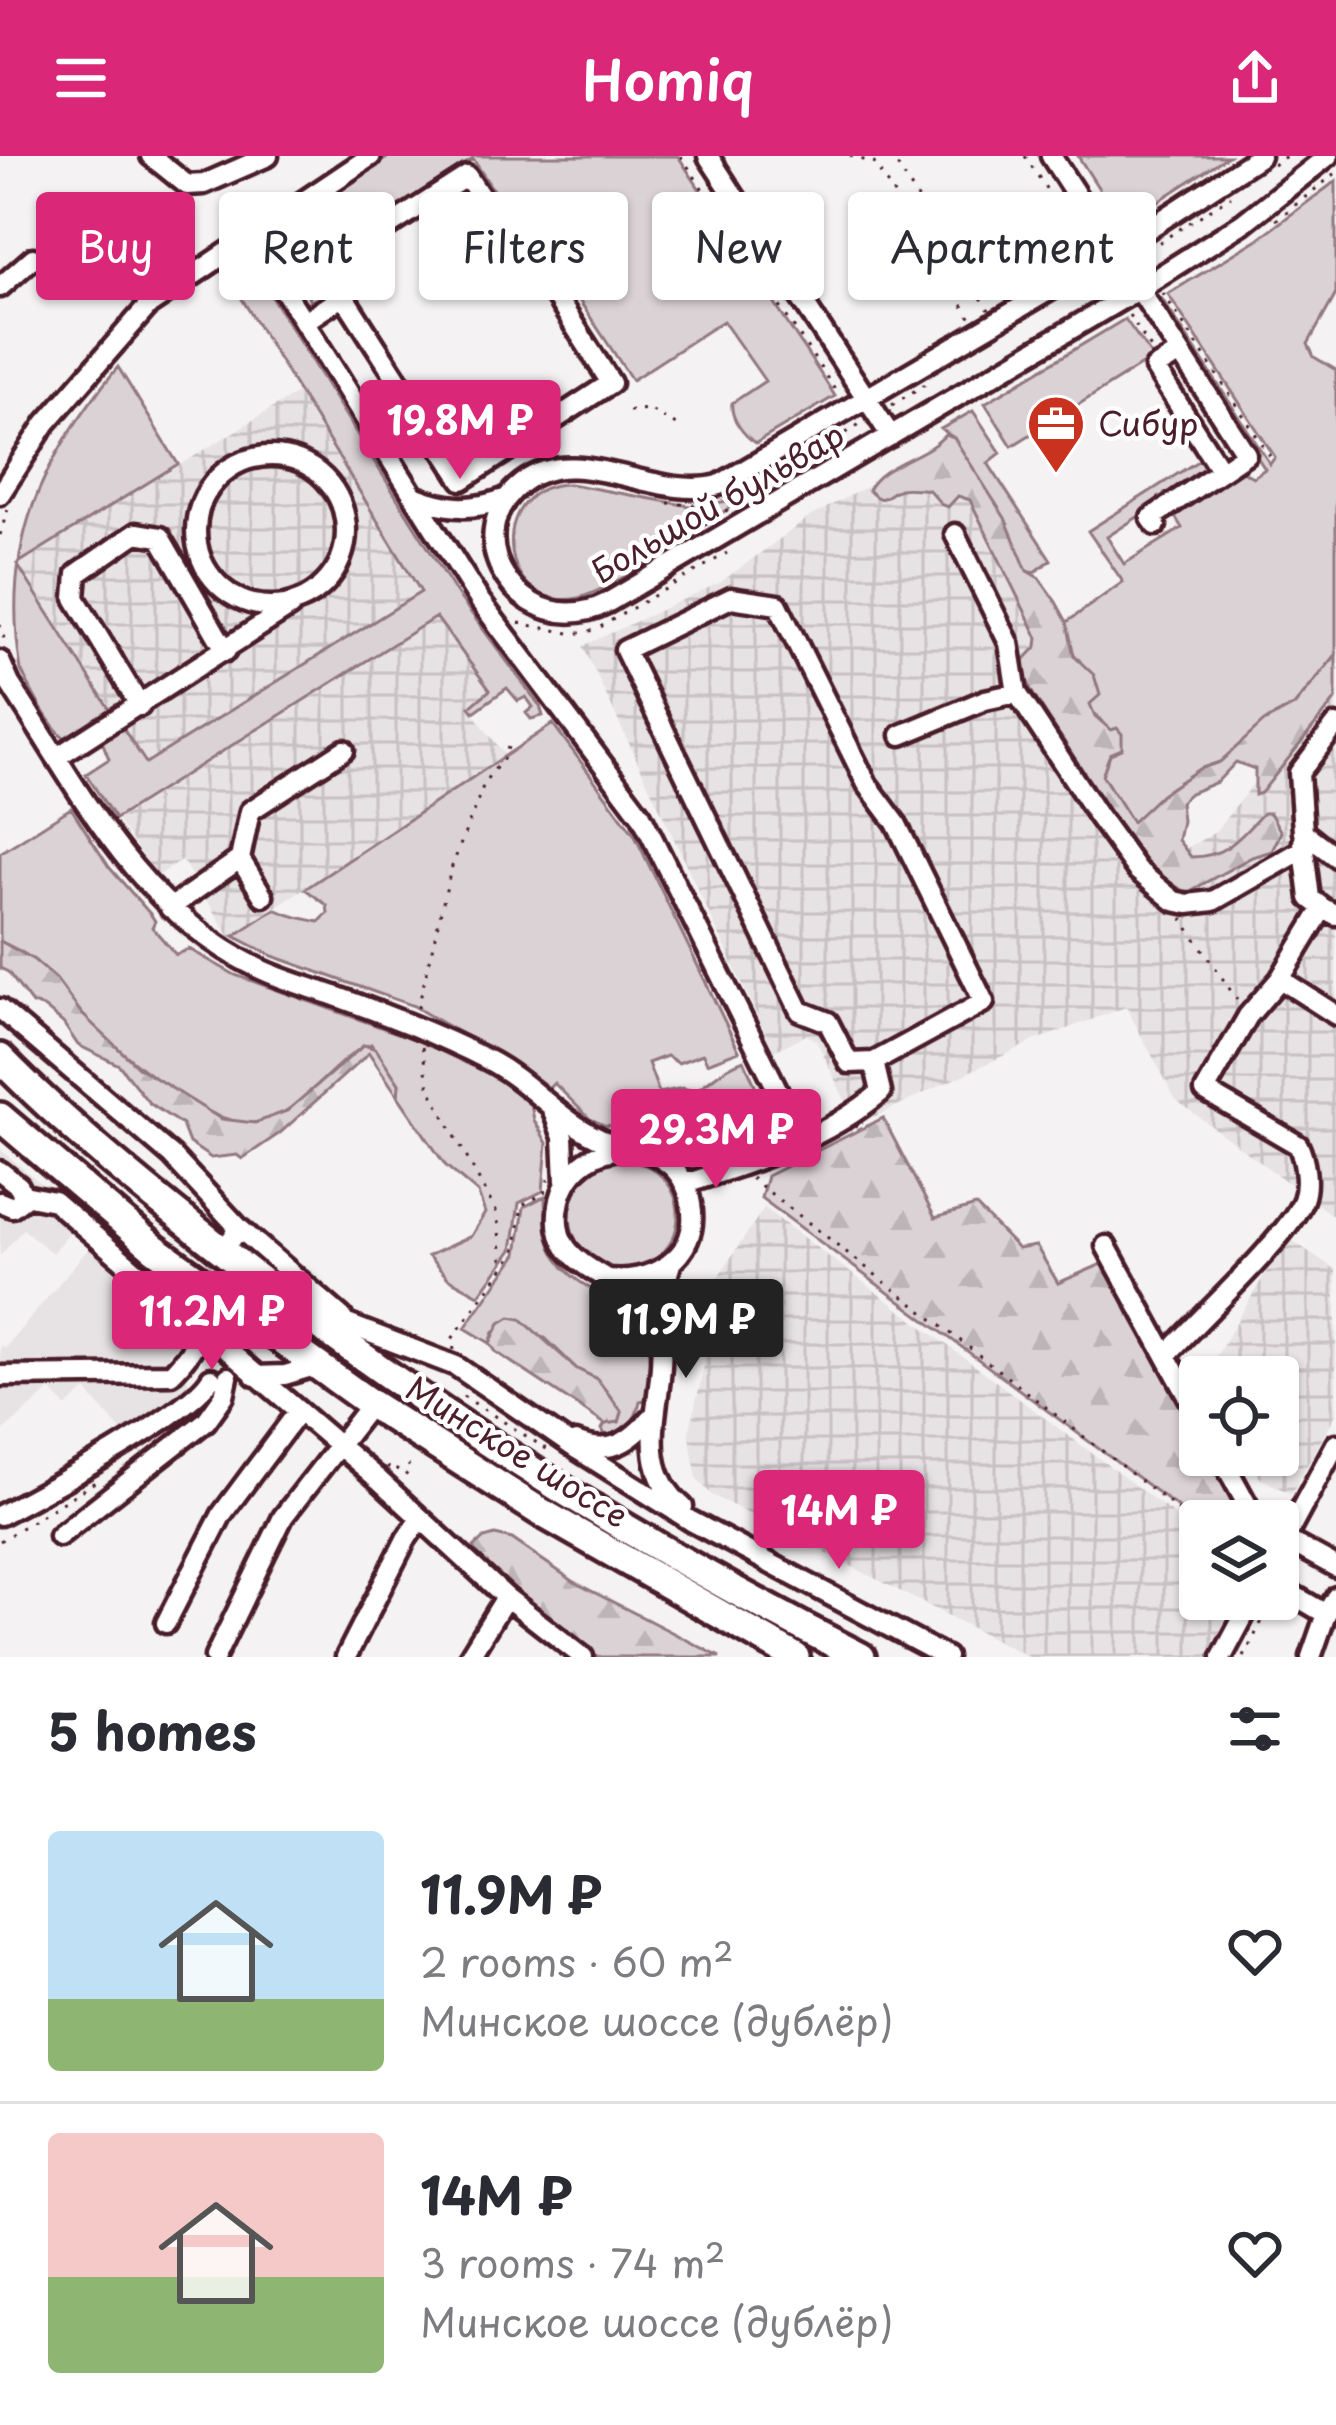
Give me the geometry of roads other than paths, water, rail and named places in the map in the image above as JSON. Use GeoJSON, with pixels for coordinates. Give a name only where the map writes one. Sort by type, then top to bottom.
{"type":"FeatureCollection","features":[{"type":"Feature","properties":{"kind":"highway","name":"Минское шоссе"},"geometry":{"type":"LineString","coordinates":[[0,1058],[47,1105],[231,1240],[285,1301],[543,1478],[662,1550],[861,1657]]}},
{"type":"Feature","properties":{"kind":"highway","name":"Минское шоссе"},"geometry":{"type":"LineString","coordinates":[[0,1117],[154,1248],[371,1404],[539,1511],[796,1657]]}},
{"type":"Feature","properties":{"kind":"street"},"geometry":{"type":"LineString","coordinates":[[151,156],[187,185],[204,184],[268,156]]}},
{"type":"Feature","properties":{"kind":"street"},"geometry":{"type":"LineString","coordinates":[[317,192],[371,156]]}},
{"type":"Feature","properties":{"kind":"street"},"geometry":{"type":"LineString","coordinates":[[708,156],[891,436]]}},
{"type":"Feature","properties":{"kind":"street"},"geometry":{"type":"LineString","coordinates":[[1051,156],[1075,192]]}},
{"type":"Feature","properties":{"kind":"street","name":"Большой бульвар"},"geometry":{"type":"LineString","coordinates":[[1156,224],[1260,156]]}},
{"type":"Feature","properties":{"kind":"street","name":"Большой бульвар"},"geometry":{"type":"LineString","coordinates":[[1156,278],[1243,224],[1328,156]]}},
{"type":"Feature","properties":{"kind":"street"},"geometry":{"type":"LineString","coordinates":[[347,300],[462,480],[611,383],[514,231],[506,236],[466,176],[395,222]]}},
{"type":"Feature","properties":{"kind":"street"},"geometry":{"type":"LineString","coordinates":[[5,497],[46,423],[149,305],[219,257]]}},
{"type":"Feature","properties":{"kind":"street"},"geometry":{"type":"LineString","coordinates":[[0,287],[33,258]]}},
{"type":"Feature","properties":{"kind":"street"},"geometry":{"type":"LineString","coordinates":[[290,300],[480,601],[641,815],[782,1099]]}},
{"type":"Feature","properties":{"kind":"street"},"geometry":{"type":"LineString","coordinates":[[304,322],[338,300]]}},
{"type":"Feature","properties":{"kind":"street","name":"Большой бульвар"},"geometry":{"type":"LineString","coordinates":[[507,499],[528,479],[565,466],[675,490],[719,485],[1033,300]]}},
{"type":"Feature","properties":{"kind":"street","name":"Большой бульвар"},"geometry":{"type":"LineString","coordinates":[[480,601],[569,614],[592,610],[1120,300]]}},
{"type":"Feature","properties":{"kind":"street"},"geometry":{"type":"LineString","coordinates":[[1146,300],[1246,454],[1151,518],[1156,525]]}},
{"type":"Feature","properties":{"kind":"street"},"geometry":{"type":"LineString","coordinates":[[1180,352],[1155,368],[1221,470]]}},
{"type":"Feature","properties":{"kind":"street"},"geometry":{"type":"LineString","coordinates":[[368,425],[409,397]]}},
{"type":"Feature","properties":{"kind":"street"},"geometry":{"type":"LineString","coordinates":[[57,757],[318,590],[335,572],[345,549],[340,499],[326,479],[293,460],[256,457],[214,481],[201,502],[198,550],[208,573],[236,597],[271,607],[296,603]]}},
{"type":"Feature","properties":{"kind":"street"},"geometry":{"type":"LineString","coordinates":[[413,495],[465,510],[507,499]]}},
{"type":"Feature","properties":{"kind":"street"},"geometry":{"type":"LineString","coordinates":[[507,499],[495,529],[498,559],[517,594],[539,607]]}},
{"type":"Feature","properties":{"kind":"street"},"geometry":{"type":"LineString","coordinates":[[140,706],[75,598],[76,574],[136,533],[160,537],[226,651]]}},
{"type":"Feature","properties":{"kind":"street"},"geometry":{"type":"LineString","coordinates":[[955,534],[1009,643],[1017,693],[1137,870],[1174,901],[1213,901],[1303,841]]}},
{"type":"Feature","properties":{"kind":"street"},"geometry":{"type":"LineString","coordinates":[[731,598],[778,605],[867,784],[896,823],[984,1002],[874,1062],[849,1063],[828,1022],[800,1011],[625,650],[731,598]]}},
{"type":"Feature","properties":{"kind":"street"},"geometry":{"type":"LineString","coordinates":[[5,658],[10,684],[133,872],[219,946],[259,969],[422,1027],[492,1062],[576,1129],[659,1156],[685,1184],[692,1205],[683,1250],[653,1276],[625,1282],[603,1278]]}},
{"type":"Feature","properties":{"kind":"street"},"geometry":{"type":"LineString","coordinates":[[901,735],[985,700],[1017,693]]}},
{"type":"Feature","properties":{"kind":"street"},"geometry":{"type":"LineString","coordinates":[[1166,1356],[1277,1236],[1304,1198],[1304,1157],[1298,1145],[1205,1091],[1248,1016],[1330,911],[1310,898],[1299,773],[1336,725]]}},
{"type":"Feature","properties":{"kind":"street"},"geometry":{"type":"LineString","coordinates":[[170,908],[240,859],[250,811],[344,750]]}},
{"type":"Feature","properties":{"kind":"street"},"geometry":{"type":"LineString","coordinates":[[1303,841],[1336,857]]}},
{"type":"Feature","properties":{"kind":"street"},"geometry":{"type":"LineString","coordinates":[[240,859],[263,896]]}},
{"type":"Feature","properties":{"kind":"street"},"geometry":{"type":"LineString","coordinates":[[1280,979],[1336,1016]]}},
{"type":"Feature","properties":{"kind":"street"},"geometry":{"type":"LineString","coordinates":[[1,1014],[172,1156],[231,1240],[350,1324]]}},
{"type":"Feature","properties":{"kind":"street"},"geometry":{"type":"LineString","coordinates":[[685,1184],[744,1167],[853,1116],[880,1092],[874,1062]]}},
{"type":"Feature","properties":{"kind":"street"},"geometry":{"type":"LineString","coordinates":[[549,1105],[563,1137],[565,1185],[558,1207],[568,1250],[583,1267],[635,1302],[660,1342]]}},
{"type":"Feature","properties":{"kind":"street"},"geometry":{"type":"LineString","coordinates":[[565,1185],[588,1158],[622,1147]]}},
{"type":"Feature","properties":{"kind":"street"},"geometry":{"type":"LineString","coordinates":[[0,1171],[24,1195],[54,1201],[379,1480],[506,1597],[583,1657]]}},
{"type":"Feature","properties":{"kind":"street"},"geometry":{"type":"LineString","coordinates":[[0,1202],[15,1206],[24,1195]]}},
{"type":"Feature","properties":{"kind":"street"},"geometry":{"type":"LineString","coordinates":[[1106,1246],[1179,1380]]}},
{"type":"Feature","properties":{"kind":"street"},"geometry":{"type":"LineString","coordinates":[[671,1264],[660,1307],[654,1460],[670,1496],[709,1529]]}},
{"type":"Feature","properties":{"kind":"street"},"geometry":{"type":"LineString","coordinates":[[170,1375],[196,1346],[204,1329],[200,1283]]}},
{"type":"Feature","properties":{"kind":"street"},"geometry":{"type":"LineString","coordinates":[[285,1301],[456,1366],[560,1446],[596,1462],[821,1594],[946,1657]]}},
{"type":"Feature","properties":{"kind":"street"},"geometry":{"type":"LineString","coordinates":[[0,1376],[256,1376],[285,1375],[315,1366]]}},
{"type":"Feature","properties":{"kind":"street"},"geometry":{"type":"LineString","coordinates":[[0,1515],[66,1480],[219,1377]]}},
{"type":"Feature","properties":{"kind":"street"},"geometry":{"type":"LineString","coordinates":[[59,1536],[206,1420],[224,1396],[219,1377]]}},
{"type":"Feature","properties":{"kind":"street"},"geometry":{"type":"LineString","coordinates":[[215,1657],[283,1517],[371,1404]]}},
{"type":"Feature","properties":{"kind":"street"},"geometry":{"type":"LineString","coordinates":[[166,1622],[222,1514],[298,1412]]}},
{"type":"Feature","properties":{"kind":"street"},"geometry":{"type":"LineString","coordinates":[[560,1446],[611,1449],[626,1443],[653,1416]]}},
{"type":"Feature","properties":{"kind":"street"},"geometry":{"type":"LineString","coordinates":[[1299,1512],[1336,1444]]}},
{"type":"Feature","properties":{"kind":"street"},"geometry":{"type":"LineString","coordinates":[[346,1657],[420,1520]]}},
{"type":"Feature","properties":{"kind":"street"},"geometry":{"type":"LineString","coordinates":[[1299,1552],[1336,1567]]}},
{"type":"Feature","properties":{"kind":"street"},"geometry":{"type":"LineString","coordinates":[[1299,1594],[1331,1605],[1311,1657]]}},
{"type":"Feature","properties":{"kind":"street"},"geometry":{"type":"LineString","coordinates":[[469,1657],[506,1597]]}},
{"type":"Feature","properties":{"kind":"street"},"geometry":{"type":"LineString","coordinates":[[1222,1657],[1242,1620]]}},
{"type":"Feature","properties":{"kind":"place","name":"Сибур"},"geometry":{"type":"Point","coordinates":[1056,475]}}]}
